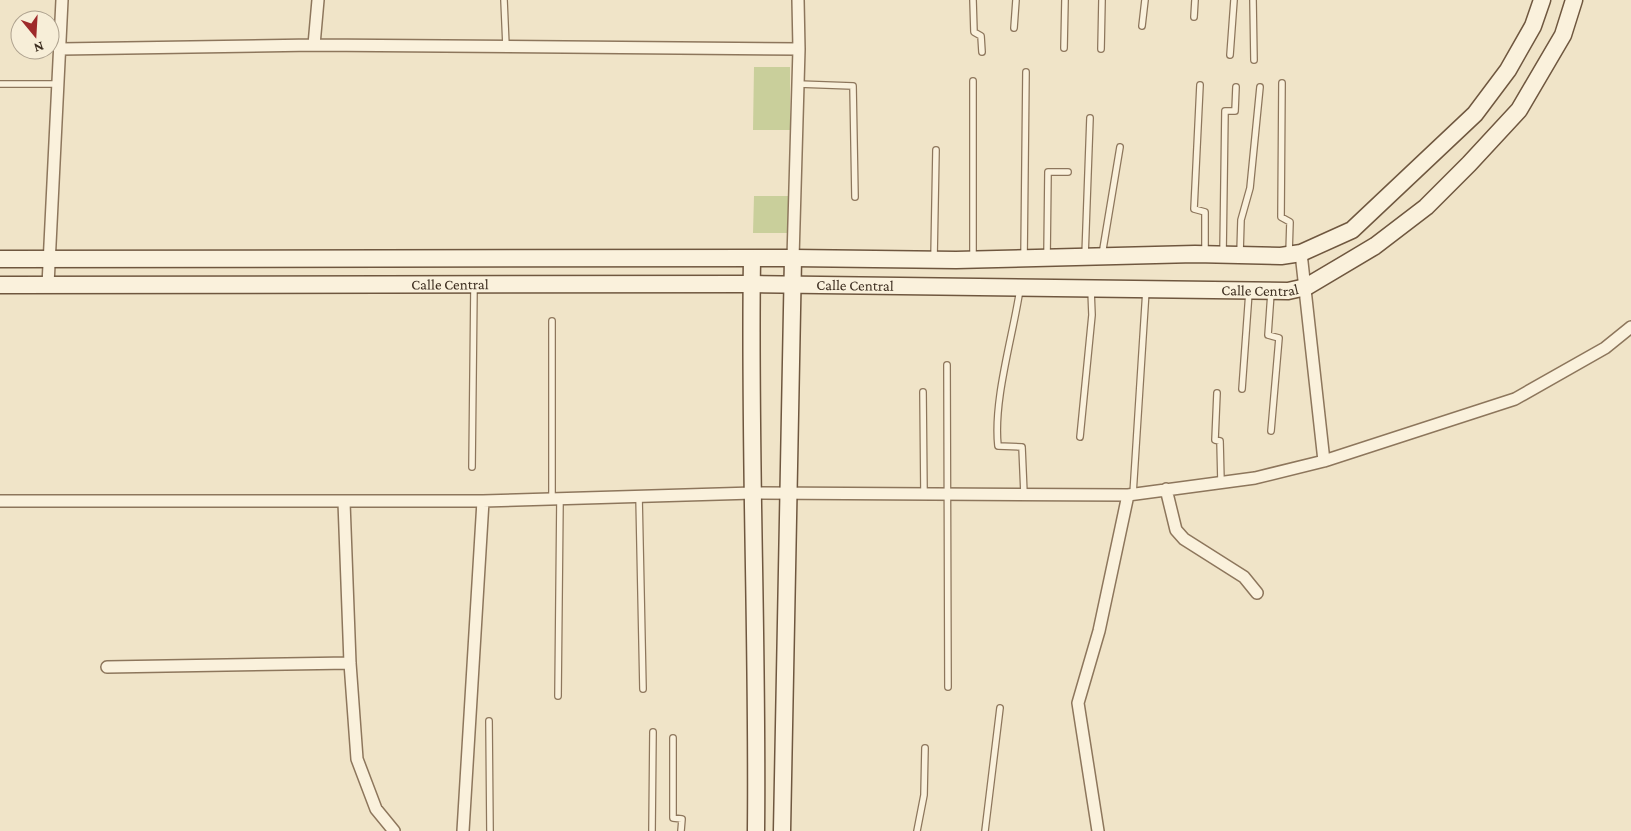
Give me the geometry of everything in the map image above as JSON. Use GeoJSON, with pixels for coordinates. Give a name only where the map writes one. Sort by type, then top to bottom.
{"type":"FeatureCollection","features":[{"type":"Feature","properties":{"kind":"street"},"geometry":{"type":"LineString","coordinates":[[48,285],[62,0]]}},
{"type":"Feature","properties":{"kind":"street"},"geometry":{"type":"LineString","coordinates":[[314,45],[318,0]]}},
{"type":"Feature","properties":{"kind":"street"},"geometry":{"type":"LineString","coordinates":[[782,831],[787,493],[799,49],[798,0]]}},
{"type":"Feature","properties":{"kind":"street","name":"Calle Central"},"geometry":{"type":"LineString","coordinates":[[0,259],[793,258],[973,260],[1206,254],[1295,254],[1352,230],[1475,114],[1508,70],[1533,26],[1542,0]]}},
{"type":"Feature","properties":{"kind":"street","name":"Calle Central"},"geometry":{"type":"LineString","coordinates":[[0,285],[752,284],[1288,291],[1306,287],[1375,246],[1426,207],[1520,110],[1563,36],[1574,0]]}},
{"type":"Feature","properties":{"kind":"street"},"geometry":{"type":"LineString","coordinates":[[61,49],[314,45],[799,49]]}},
{"type":"Feature","properties":{"kind":"street"},"geometry":{"type":"LineString","coordinates":[[1295,254],[1306,287],[1324,461]]}},
{"type":"Feature","properties":{"kind":"street"},"geometry":{"type":"LineString","coordinates":[[752,259],[753,492],[757,689],[756,831]]}},
{"type":"Feature","properties":{"kind":"street"},"geometry":{"type":"LineString","coordinates":[[956,260],[956,286]]}},
{"type":"Feature","properties":{"kind":"street"},"geometry":{"type":"LineString","coordinates":[[0,501],[483,501],[753,492],[1130,494],[1255,478],[1324,461],[1515,399],[1605,348],[1631,327]]}},
{"type":"Feature","properties":{"kind":"street"},"geometry":{"type":"LineString","coordinates":[[1166,490],[1176,530],[1184,539],[1244,577],[1258,593]]}},
{"type":"Feature","properties":{"kind":"street"},"geometry":{"type":"LineString","coordinates":[[1098,831],[1078,703],[1099,631],[1130,494]]}},
{"type":"Feature","properties":{"kind":"street"},"geometry":{"type":"LineString","coordinates":[[463,831],[483,501]]}},
{"type":"Feature","properties":{"kind":"street"},"geometry":{"type":"LineString","coordinates":[[344,502],[350,663],[357,759],[376,809],[394,831]]}},
{"type":"Feature","properties":{"kind":"street"},"geometry":{"type":"LineString","coordinates":[[107,667],[350,663]]}},
{"type":"Feature","properties":{"kind":"lane"},"geometry":{"type":"LineString","coordinates":[[504,0],[506,46]]}},
{"type":"Feature","properties":{"kind":"lane"},"geometry":{"type":"LineString","coordinates":[[973,0],[974,32],[980,36],[982,52]]}},
{"type":"Feature","properties":{"kind":"lane"},"geometry":{"type":"LineString","coordinates":[[1014,28],[1016,0]]}},
{"type":"Feature","properties":{"kind":"lane"},"geometry":{"type":"LineString","coordinates":[[1064,48],[1065,0]]}},
{"type":"Feature","properties":{"kind":"lane"},"geometry":{"type":"LineString","coordinates":[[1101,50],[1102,0]]}},
{"type":"Feature","properties":{"kind":"lane"},"geometry":{"type":"LineString","coordinates":[[1142,26],[1145,0]]}},
{"type":"Feature","properties":{"kind":"lane"},"geometry":{"type":"LineString","coordinates":[[1194,16],[1195,0]]}},
{"type":"Feature","properties":{"kind":"lane"},"geometry":{"type":"LineString","coordinates":[[1230,55],[1234,0]]}},
{"type":"Feature","properties":{"kind":"lane"},"geometry":{"type":"LineString","coordinates":[[1254,0],[1254,60]]}},
{"type":"Feature","properties":{"kind":"lane"},"geometry":{"type":"LineString","coordinates":[[1024,259],[1026,72]]}},
{"type":"Feature","properties":{"kind":"lane"},"geometry":{"type":"LineString","coordinates":[[973,81],[973,260]]}},
{"type":"Feature","properties":{"kind":"lane"},"geometry":{"type":"LineString","coordinates":[[1282,83],[1281,217],[1290,222],[1295,254]]}},
{"type":"Feature","properties":{"kind":"lane"},"geometry":{"type":"LineString","coordinates":[[0,84],[59,84]]}},
{"type":"Feature","properties":{"kind":"lane"},"geometry":{"type":"LineString","coordinates":[[798,84],[853,86],[855,197]]}},
{"type":"Feature","properties":{"kind":"lane"},"geometry":{"type":"LineString","coordinates":[[1200,86],[1194,209],[1205,212],[1206,254]]}},
{"type":"Feature","properties":{"kind":"lane"},"geometry":{"type":"LineString","coordinates":[[1223,255],[1225,111],[1235,111],[1236,87]]}},
{"type":"Feature","properties":{"kind":"lane"},"geometry":{"type":"LineString","coordinates":[[1240,255],[1241,220],[1250,188],[1260,87]]}},
{"type":"Feature","properties":{"kind":"lane"},"geometry":{"type":"LineString","coordinates":[[1085,257],[1090,118]]}},
{"type":"Feature","properties":{"kind":"lane"},"geometry":{"type":"LineString","coordinates":[[1101,256],[1120,147]]}},
{"type":"Feature","properties":{"kind":"lane"},"geometry":{"type":"LineString","coordinates":[[934,260],[936,150]]}},
{"type":"Feature","properties":{"kind":"lane"},"geometry":{"type":"LineString","coordinates":[[1048,258],[1048,172],[1068,172]]}},
{"type":"Feature","properties":{"kind":"lane"},"geometry":{"type":"LineString","coordinates":[[472,467],[474,284]]}},
{"type":"Feature","properties":{"kind":"lane"},"geometry":{"type":"LineString","coordinates":[[1021,287],[999,401],[997,435],[998,446],[1022,447],[1024,494]]}},
{"type":"Feature","properties":{"kind":"lane"},"geometry":{"type":"LineString","coordinates":[[1080,437],[1092,315],[1091,288]]}},
{"type":"Feature","properties":{"kind":"lane"},"geometry":{"type":"LineString","coordinates":[[1130,494],[1146,288]]}},
{"type":"Feature","properties":{"kind":"lane"},"geometry":{"type":"LineString","coordinates":[[1242,388],[1249,290]]}},
{"type":"Feature","properties":{"kind":"lane"},"geometry":{"type":"LineString","coordinates":[[1271,290],[1268,335],[1279,338],[1271,431]]}},
{"type":"Feature","properties":{"kind":"lane"},"geometry":{"type":"LineString","coordinates":[[552,320],[558,696]]}},
{"type":"Feature","properties":{"kind":"lane"},"geometry":{"type":"LineString","coordinates":[[947,365],[948,687]]}},
{"type":"Feature","properties":{"kind":"lane"},"geometry":{"type":"LineString","coordinates":[[923,392],[924,494]]}},
{"type":"Feature","properties":{"kind":"lane"},"geometry":{"type":"LineString","coordinates":[[1217,393],[1215,440],[1220,441],[1221,482]]}},
{"type":"Feature","properties":{"kind":"lane"},"geometry":{"type":"LineString","coordinates":[[639,496],[642,689]]}},
{"type":"Feature","properties":{"kind":"lane"},"geometry":{"type":"LineString","coordinates":[[986,831],[1000,708]]}},
{"type":"Feature","properties":{"kind":"lane"},"geometry":{"type":"LineString","coordinates":[[490,721],[490,831]]}},
{"type":"Feature","properties":{"kind":"lane"},"geometry":{"type":"LineString","coordinates":[[652,831],[653,732]]}},
{"type":"Feature","properties":{"kind":"lane"},"geometry":{"type":"LineString","coordinates":[[673,738],[673,818],[682,819],[681,831]]}},
{"type":"Feature","properties":{"kind":"lane"},"geometry":{"type":"LineString","coordinates":[[917,831],[924,795],[925,748]]}},
{"type":"Feature","properties":{"kind":"green space"},"geometry":{"type":"Polygon","coordinates":[[[754,67],[790,67],[790,130],[753,130],[754,67]]]}},
{"type":"Feature","properties":{"kind":"green space"},"geometry":{"type":"Polygon","coordinates":[[[754,196],[790,196],[789,233],[753,233],[754,196]]]}}]}
